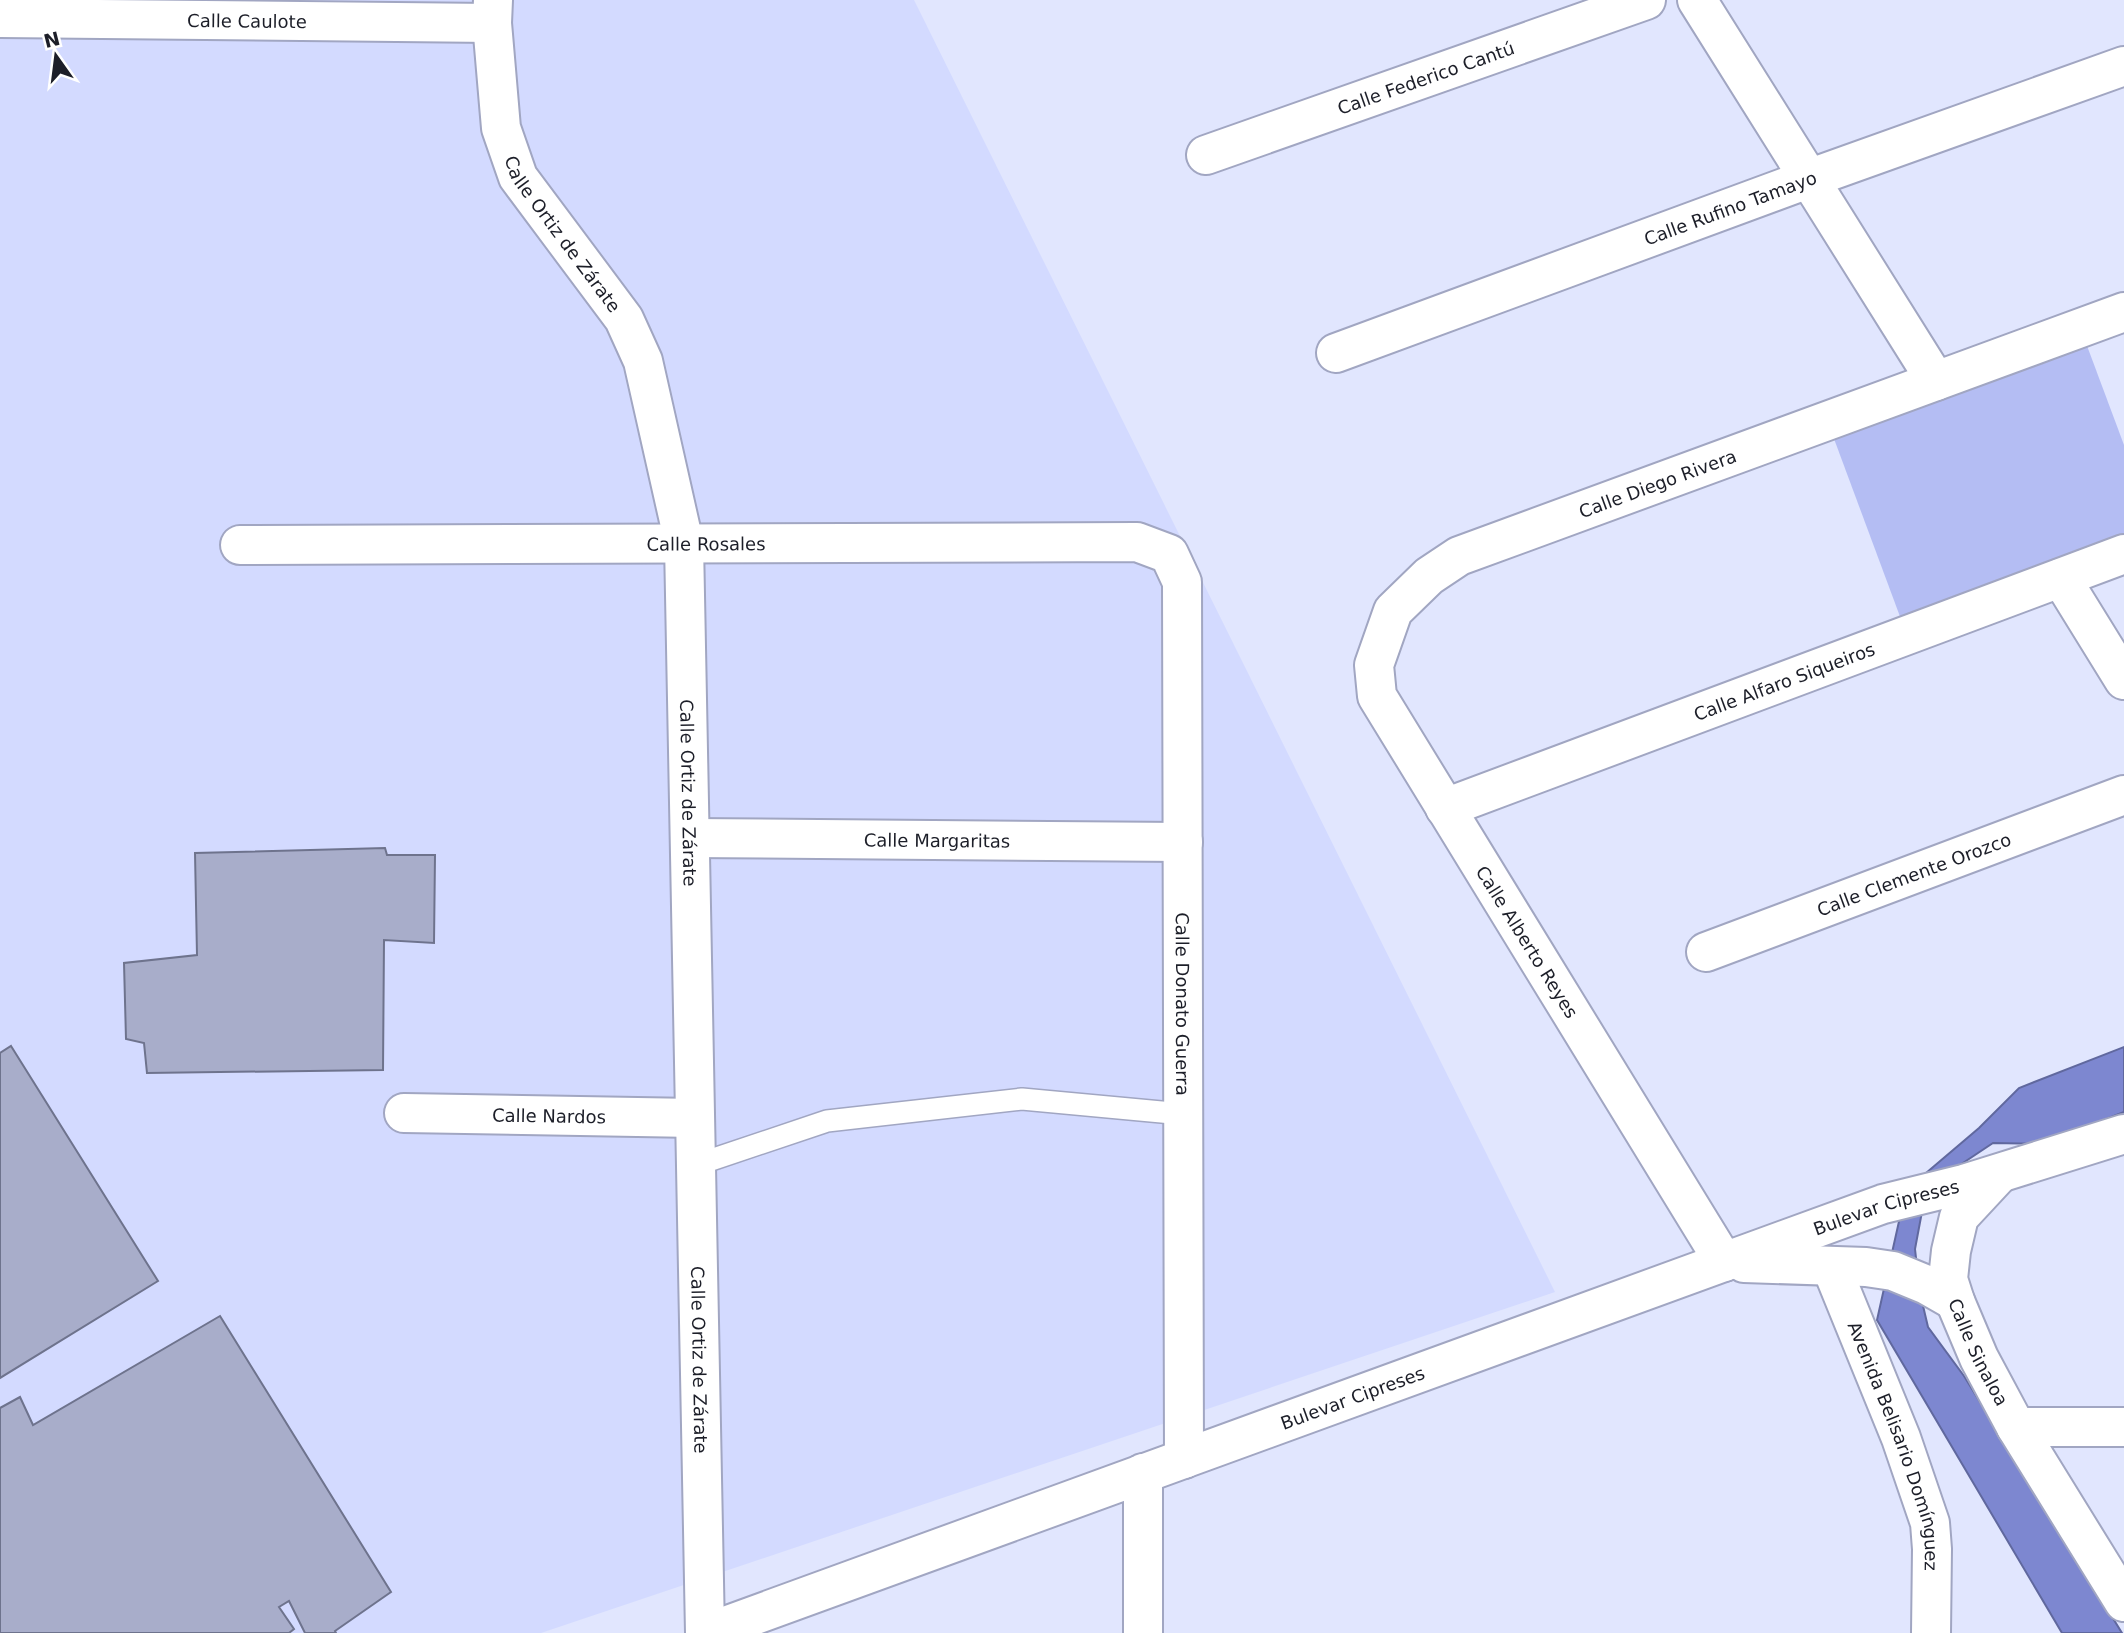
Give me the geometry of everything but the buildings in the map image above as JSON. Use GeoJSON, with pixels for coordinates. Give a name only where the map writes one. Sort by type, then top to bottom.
{"type":"FeatureCollection","features":[{"type":"Feature","properties":{"kind":"street","name":"Calle Federico Cantú"},"geometry":{"type":"LineString","coordinates":[[1206,155],[1646,0]]}},
{"type":"Feature","properties":{"kind":"street"},"geometry":{"type":"LineString","coordinates":[[1697,0],[1936,381]]}},
{"type":"Feature","properties":{"kind":"street","name":"Calle Caulote"},"geometry":{"type":"LineString","coordinates":[[0,18],[493,11]]}},
{"type":"Feature","properties":{"kind":"street","name":"Calle Ortiz de Zárate"},"geometry":{"type":"LineString","coordinates":[[493,11],[501,128],[518,177],[624,319],[643,361],[684,543],[705,1633]]}},
{"type":"Feature","properties":{"kind":"street","name":"Calle Rufino Tamayo"},"geometry":{"type":"LineString","coordinates":[[1336,354],[2124,65]]}},
{"type":"Feature","properties":{"kind":"street","name":"Calle Diego Rivera"},"geometry":{"type":"LineString","coordinates":[[1393,611],[1429,576],[1460,556],[2124,312]]}},
{"type":"Feature","properties":{"kind":"street","name":"Calle Rosales"},"geometry":{"type":"LineString","coordinates":[[240,545],[1137,542],[1169,554]]}},
{"type":"Feature","properties":{"kind":"street","name":"Calle Donato Guerra"},"geometry":{"type":"LineString","coordinates":[[1169,554],[1182,582],[1184,1459]]}},
{"type":"Feature","properties":{"kind":"street","name":"Calle Alfaro Siqueiros"},"geometry":{"type":"LineString","coordinates":[[1445,808],[2124,554]]}},
{"type":"Feature","properties":{"kind":"street"},"geometry":{"type":"LineString","coordinates":[[2061,578],[2124,680]]}},
{"type":"Feature","properties":{"kind":"street","name":"Calle Alberto Reyes"},"geometry":{"type":"LineString","coordinates":[[1393,611],[1374,665],[1377,696],[1724,1262]]}},
{"type":"Feature","properties":{"kind":"street","name":"Calle Clemente Orozco"},"geometry":{"type":"LineString","coordinates":[[1706,952],[2124,795]]}},
{"type":"Feature","properties":{"kind":"street","name":"Calle Margaritas"},"geometry":{"type":"LineString","coordinates":[[690,838],[1183,842]]}},
{"type":"Feature","properties":{"kind":"street","name":"Calle Nardos"},"geometry":{"type":"LineString","coordinates":[[404,1112],[695,1118]]}},
{"type":"Feature","properties":{"kind":"street","name":"Calle Sinaloa"},"geometry":{"type":"LineString","coordinates":[[2121,1136],[2001,1173],[1959,1217],[1948,1279],[1941,1293],[2017,1427],[2124,1602]]}},
{"type":"Feature","properties":{"kind":"street","name":"Bulevar Cipreses"},"geometry":{"type":"LineString","coordinates":[[705,1633],[1883,1204],[2001,1173]]}},
{"type":"Feature","properties":{"kind":"street"},"geometry":{"type":"LineString","coordinates":[[1724,1262],[1893,1271],[1941,1293]]}},
{"type":"Feature","properties":{"kind":"street","name":"Avenida Belisario Domínguez"},"geometry":{"type":"LineString","coordinates":[[1849,1267],[1930,1523],[1931,1633]]}},
{"type":"Feature","properties":{"kind":"street"},"geometry":{"type":"LineString","coordinates":[[2017,1427],[2124,1427]]}},
{"type":"Feature","properties":{"kind":"street"},"geometry":{"type":"LineString","coordinates":[[1143,1473],[1143,1633]]}},
{"type":"Feature","properties":{"kind":"lane"},"geometry":{"type":"LineString","coordinates":[[696,1165],[827,1121],[1022,1099],[1183,1114]]}},
{"type":"Feature","properties":{"kind":"shaded area"},"geometry":{"type":"Polygon","coordinates":[[[0,0],[914,0],[1555,1292],[541,1633],[0,1633],[0,0]]]}},
{"type":"Feature","properties":{"kind":"shaded area"},"geometry":{"type":"Polygon","coordinates":[[[2080,327],[2124,445],[2124,545],[1905,630],[1830,428],[2080,327]]]}},
{"type":"Feature","properties":{"kind":"shaded area"},"geometry":{"type":"Polygon","coordinates":[[[2124,1047],[2124,1112],[2043,1144],[1993,1143],[1960,1165],[1924,1201],[1915,1249],[1920,1293],[1928,1327],[1964,1376],[2122,1633],[2062,1633],[1877,1320],[1906,1190],[1979,1128],[2019,1088],[2124,1047]]]}}]}
